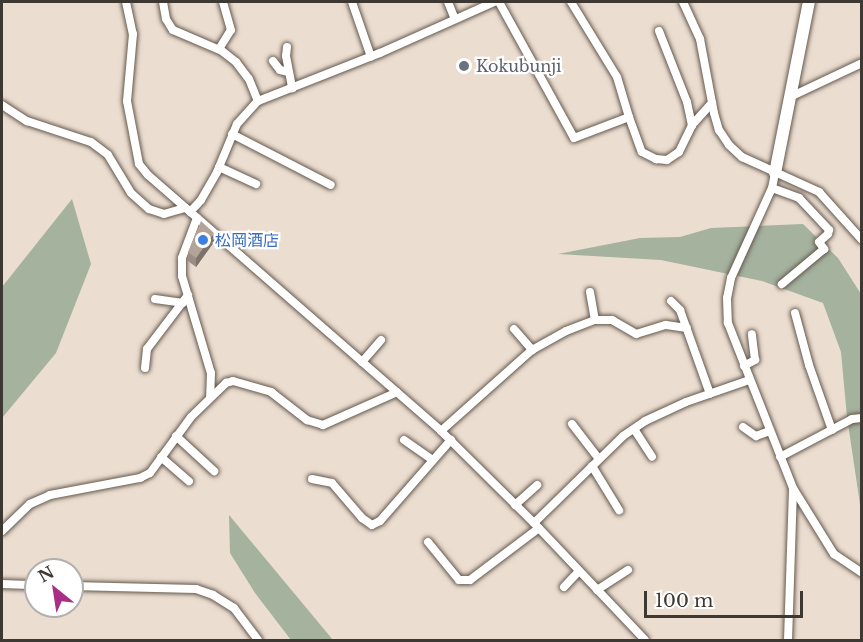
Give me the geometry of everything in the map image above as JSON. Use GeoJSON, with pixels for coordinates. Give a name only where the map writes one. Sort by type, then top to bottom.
{"type":"FeatureCollection","features":[{"type":"Feature","properties":{"kind":"street"},"geometry":{"type":"LineString","coordinates":[[126,2],[133,34],[127,101],[140,164],[148,175],[441,431],[645,640]]}},
{"type":"Feature","properties":{"kind":"street"},"geometry":{"type":"LineString","coordinates":[[163,2],[166,19],[173,30],[219,49],[236,62],[249,79],[258,101]]}},
{"type":"Feature","properties":{"kind":"street"},"geometry":{"type":"LineString","coordinates":[[219,49],[231,30],[223,2]]}},
{"type":"Feature","properties":{"kind":"street"},"geometry":{"type":"LineString","coordinates":[[352,2],[371,57]]}},
{"type":"Feature","properties":{"kind":"street"},"geometry":{"type":"LineString","coordinates":[[448,2],[455,19]]}},
{"type":"Feature","properties":{"kind":"street"},"geometry":{"type":"LineString","coordinates":[[210,398],[211,373],[185,299],[182,258],[191,213],[219,167],[237,124],[258,101],[371,57],[494,2]]}},
{"type":"Feature","properties":{"kind":"street"},"geometry":{"type":"LineString","coordinates":[[499,2],[574,138],[629,117]]}},
{"type":"Feature","properties":{"kind":"street"},"geometry":{"type":"LineString","coordinates":[[571,2],[617,77],[642,153],[656,159],[667,160],[679,152],[692,125],[712,103]]}},
{"type":"Feature","properties":{"kind":"street"},"geometry":{"type":"LineString","coordinates":[[683,2],[700,39],[719,130],[729,145],[742,157],[819,192],[861,240]]}},
{"type":"Feature","properties":{"kind":"street"},"geometry":{"type":"LineString","coordinates":[[809,2],[772,188],[731,278],[727,298],[728,323],[793,488],[834,554],[861,573]]}},
{"type":"Feature","properties":{"kind":"street"},"geometry":{"type":"LineString","coordinates":[[659,31],[687,102],[692,125]]}},
{"type":"Feature","properties":{"kind":"street"},"geometry":{"type":"LineString","coordinates":[[287,47],[288,72],[292,88]]}},
{"type":"Feature","properties":{"kind":"street"},"geometry":{"type":"LineString","coordinates":[[273,62],[280,70],[288,72]]}},
{"type":"Feature","properties":{"kind":"street"},"geometry":{"type":"LineString","coordinates":[[790,96],[861,63]]}},
{"type":"Feature","properties":{"kind":"street"},"geometry":{"type":"LineString","coordinates":[[2,105],[27,121],[91,142],[108,155],[130,193],[149,209],[164,214],[191,213]]}},
{"type":"Feature","properties":{"kind":"street"},"geometry":{"type":"LineString","coordinates":[[232,134],[330,185]]}},
{"type":"Feature","properties":{"kind":"street"},"geometry":{"type":"LineString","coordinates":[[219,167],[256,184]]}},
{"type":"Feature","properties":{"kind":"street"},"geometry":{"type":"LineString","coordinates":[[772,188],[799,198],[829,230],[819,242],[824,249],[782,284]]}},
{"type":"Feature","properties":{"kind":"street"},"geometry":{"type":"LineString","coordinates":[[590,292],[595,320]]}},
{"type":"Feature","properties":{"kind":"street"},"geometry":{"type":"LineString","coordinates":[[155,299],[185,299]]}},
{"type":"Feature","properties":{"kind":"street"},"geometry":{"type":"LineString","coordinates":[[145,368],[147,349],[185,299]]}},
{"type":"Feature","properties":{"kind":"street"},"geometry":{"type":"LineString","coordinates":[[670,301],[680,310],[710,394]]}},
{"type":"Feature","properties":{"kind":"street"},"geometry":{"type":"LineString","coordinates":[[795,313],[809,365],[832,430]]}},
{"type":"Feature","properties":{"kind":"street"},"geometry":{"type":"LineString","coordinates":[[441,431],[532,350],[567,331],[595,320],[612,320],[636,334],[666,325],[687,328]]}},
{"type":"Feature","properties":{"kind":"street"},"geometry":{"type":"LineString","coordinates":[[514,329],[532,350]]}},
{"type":"Feature","properties":{"kind":"street"},"geometry":{"type":"LineString","coordinates":[[744,366],[755,360],[752,334]]}},
{"type":"Feature","properties":{"kind":"street"},"geometry":{"type":"LineString","coordinates":[[362,362],[381,340]]}},
{"type":"Feature","properties":{"kind":"street"},"geometry":{"type":"LineString","coordinates":[[428,542],[459,580],[470,580],[536,526],[599,459],[634,429],[686,402],[749,380]]}},
{"type":"Feature","properties":{"kind":"street"},"geometry":{"type":"LineString","coordinates":[[2,531],[30,504],[50,495],[141,478],[150,472],[176,436],[226,383],[233,381],[271,392],[307,420],[323,424],[397,392]]}},
{"type":"Feature","properties":{"kind":"street"},"geometry":{"type":"LineString","coordinates":[[780,457],[852,419],[861,418]]}},
{"type":"Feature","properties":{"kind":"street"},"geometry":{"type":"LineString","coordinates":[[572,424],[599,459]]}},
{"type":"Feature","properties":{"kind":"street"},"geometry":{"type":"LineString","coordinates":[[743,427],[756,436],[770,431]]}},
{"type":"Feature","properties":{"kind":"street"},"geometry":{"type":"LineString","coordinates":[[634,429],[652,456]]}},
{"type":"Feature","properties":{"kind":"street"},"geometry":{"type":"LineString","coordinates":[[176,436],[213,471]]}},
{"type":"Feature","properties":{"kind":"street"},"geometry":{"type":"LineString","coordinates":[[404,440],[433,460]]}},
{"type":"Feature","properties":{"kind":"street"},"geometry":{"type":"LineString","coordinates":[[312,479],[332,483],[362,518],[372,525],[380,521],[450,440]]}},
{"type":"Feature","properties":{"kind":"street"},"geometry":{"type":"LineString","coordinates":[[161,457],[189,481]]}},
{"type":"Feature","properties":{"kind":"street"},"geometry":{"type":"LineString","coordinates":[[592,466],[618,510]]}},
{"type":"Feature","properties":{"kind":"street"},"geometry":{"type":"LineString","coordinates":[[515,505],[537,485]]}},
{"type":"Feature","properties":{"kind":"street"},"geometry":{"type":"LineString","coordinates":[[788,640],[793,488]]}},
{"type":"Feature","properties":{"kind":"street"},"geometry":{"type":"LineString","coordinates":[[597,590],[628,570]]}},
{"type":"Feature","properties":{"kind":"street"},"geometry":{"type":"LineString","coordinates":[[564,586],[579,571]]}},
{"type":"Feature","properties":{"kind":"street"},"geometry":{"type":"LineString","coordinates":[[2,584],[24,585]]}},
{"type":"Feature","properties":{"kind":"street"},"geometry":{"type":"LineString","coordinates":[[84,586],[196,589],[213,595],[234,608],[258,640]]}},
{"type":"Feature","properties":{"kind":"green space"},"geometry":{"type":"Polygon","coordinates":[[[72,199],[91,264],[56,353],[2,418],[2,287],[72,199]]]}},
{"type":"Feature","properties":{"kind":"green space"},"geometry":{"type":"Polygon","coordinates":[[[803,224],[838,258],[861,294],[861,511],[847,417],[841,352],[823,303],[762,281],[661,260],[558,254],[640,238],[680,237],[711,228],[803,224]]]}},
{"type":"Feature","properties":{"kind":"green space"},"geometry":{"type":"Polygon","coordinates":[[[229,515],[333,640],[291,640],[255,593],[230,553],[229,515]]]}},
{"type":"Feature","properties":{"kind":"building"},"geometry":{"type":"Polygon","coordinates":[[[201,221],[214,233],[196,258],[188,252],[201,221]]]}},
{"type":"Feature","properties":{"kind":"place","name":"Kokubunji"},"geometry":{"type":"Point","coordinates":[464,66]}},
{"type":"Feature","properties":{"kind":"place","name":"松岡酒店"},"geometry":{"type":"Point","coordinates":[203,240]}}]}
